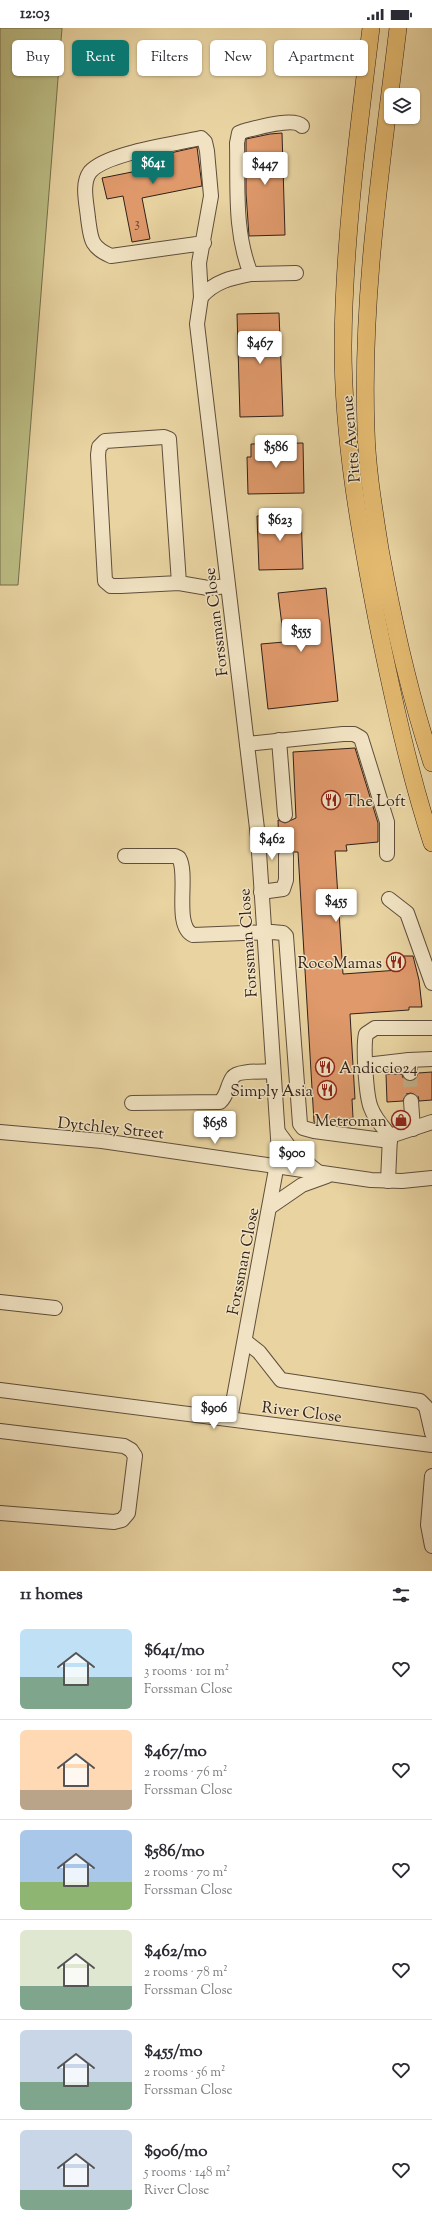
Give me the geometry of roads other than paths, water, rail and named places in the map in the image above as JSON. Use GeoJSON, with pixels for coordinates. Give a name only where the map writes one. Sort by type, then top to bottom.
{"type":"FeatureCollection","features":[{"type":"Feature","properties":{"kind":"main road","name":"Pitts Avenue"},"geometry":{"type":"LineString","coordinates":[[371,28],[354,168],[345,270],[343,348],[347,438],[357,513],[385,658],[407,752],[432,843]]}},
{"type":"Feature","properties":{"kind":"main road","name":"Pitts Avenue"},"geometry":{"type":"LineString","coordinates":[[398,28],[369,273],[365,346],[366,432],[374,512],[390,606],[417,716],[432,763]]}},
{"type":"Feature","properties":{"kind":"street"},"geometry":{"type":"LineString","coordinates":[[251,274],[244,256],[240,235],[239,133],[290,122],[299,123],[302,126]]}},
{"type":"Feature","properties":{"kind":"street"},"geometry":{"type":"LineString","coordinates":[[201,138],[205,142],[207,151],[210,196],[204,243],[111,256],[99,251],[91,239],[85,186],[90,172],[116,156],[201,138]]}},
{"type":"Feature","properties":{"kind":"street","name":"Forssman Close"},"geometry":{"type":"LineString","coordinates":[[204,243],[199,263],[202,297],[197,324],[258,837],[263,932],[278,1131],[277,1168],[230,1419]]}},
{"type":"Feature","properties":{"kind":"street"},"geometry":{"type":"LineString","coordinates":[[202,297],[210,287],[225,279],[251,274],[296,273]]}},
{"type":"Feature","properties":{"kind":"street"},"geometry":{"type":"LineString","coordinates":[[179,584],[169,439],[164,437],[104,441],[99,447],[98,455],[105,581],[112,586],[179,584],[208,588],[228,586]]}},
{"type":"Feature","properties":{"kind":"street"},"geometry":{"type":"LineString","coordinates":[[247,744],[343,734],[354,734],[361,738],[387,822],[387,854]]}},
{"type":"Feature","properties":{"kind":"street"},"geometry":{"type":"LineString","coordinates":[[279,740],[284,815]]}},
{"type":"Feature","properties":{"kind":"street"},"geometry":{"type":"LineString","coordinates":[[261,892],[283,889],[286,880],[286,855]]}},
{"type":"Feature","properties":{"kind":"street"},"geometry":{"type":"LineString","coordinates":[[125,856],[175,856],[179,858],[182,867],[184,919],[186,929],[193,935],[263,932],[283,933],[288,941],[300,1124],[303,1128],[314,1131],[390,1138],[432,1122]]}},
{"type":"Feature","properties":{"kind":"street"},"geometry":{"type":"LineString","coordinates":[[389,898],[408,913],[432,983]]}},
{"type":"Feature","properties":{"kind":"street"},"geometry":{"type":"LineString","coordinates":[[388,1181],[390,1138],[376,1120],[370,1107],[365,1039],[371,1030],[375,1028],[432,1028]]}},
{"type":"Feature","properties":{"kind":"street"},"geometry":{"type":"LineString","coordinates":[[366,1065],[409,1067],[432,1059]]}},
{"type":"Feature","properties":{"kind":"street"},"geometry":{"type":"LineString","coordinates":[[132,1103],[220,1102],[224,1098],[233,1077],[238,1073],[273,1071]]}},
{"type":"Feature","properties":{"kind":"street"},"geometry":{"type":"LineString","coordinates":[[411,1101],[413,1129]]}},
{"type":"Feature","properties":{"kind":"street"},"geometry":{"type":"LineString","coordinates":[[278,1131],[292,1151],[326,1174]]}},
{"type":"Feature","properties":{"kind":"street","name":"Dytchley Street"},"geometry":{"type":"LineString","coordinates":[[0,1132],[102,1141],[277,1168],[388,1181],[421,1181],[432,1178]]}},
{"type":"Feature","properties":{"kind":"street"},"geometry":{"type":"LineString","coordinates":[[270,1207],[302,1185],[326,1174]]}},
{"type":"Feature","properties":{"kind":"street"},"geometry":{"type":"LineString","coordinates":[[0,1302],[55,1308]]}},
{"type":"Feature","properties":{"kind":"street"},"geometry":{"type":"LineString","coordinates":[[245,1341],[259,1352],[281,1380],[420,1401],[426,1407],[432,1433]]}},
{"type":"Feature","properties":{"kind":"street","name":"River Close"},"geometry":{"type":"LineString","coordinates":[[0,1390],[432,1445]]}},
{"type":"Feature","properties":{"kind":"street"},"geometry":{"type":"LineString","coordinates":[[0,1431],[124,1446],[131,1450],[135,1456],[128,1514],[122,1520],[114,1522],[0,1513]]}},
{"type":"Feature","properties":{"kind":"street"},"geometry":{"type":"LineString","coordinates":[[432,1476],[428,1525],[432,1546]]}},
{"type":"Feature","properties":{"kind":"tunnel"},"geometry":{"type":"LineString","coordinates":[[410,1073],[411,1101]]}},
{"type":"Feature","properties":{"kind":"place","name":"The Loft"},"geometry":{"type":"Point","coordinates":[331,800]}},
{"type":"Feature","properties":{"kind":"place","name":"RocoMamas"},"geometry":{"type":"Point","coordinates":[396,962]}},
{"type":"Feature","properties":{"kind":"place","name":"Andiccio24"},"geometry":{"type":"Point","coordinates":[325,1067]}},
{"type":"Feature","properties":{"kind":"place","name":"Simply Asia"},"geometry":{"type":"Point","coordinates":[327,1090]}},
{"type":"Feature","properties":{"kind":"place","name":"Metroman"},"geometry":{"type":"Point","coordinates":[401,1120]}}]}
